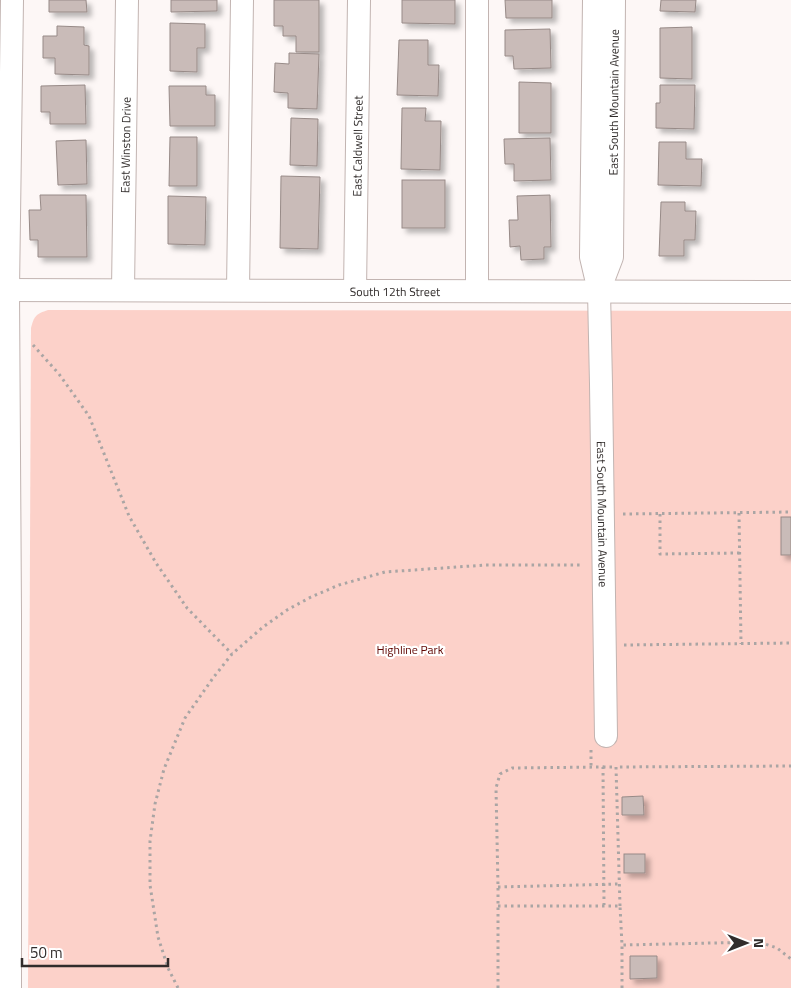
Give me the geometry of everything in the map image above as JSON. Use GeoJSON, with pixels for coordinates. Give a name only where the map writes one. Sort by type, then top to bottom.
{"type":"FeatureCollection","features":[{"type":"Feature","properties":{"kind":"street"},"geometry":{"type":"LineString","coordinates":[[10,988],[10,605],[4,290],[12,0]]}},
{"type":"Feature","properties":{"kind":"street","name":"East Winston Drive"},"geometry":{"type":"LineString","coordinates":[[124,290],[127,0]]}},
{"type":"Feature","properties":{"kind":"street"},"geometry":{"type":"LineString","coordinates":[[238,290],[242,0]]}},
{"type":"Feature","properties":{"kind":"street","name":"East Caldwell Street"},"geometry":{"type":"LineString","coordinates":[[356,291],[359,0]]}},
{"type":"Feature","properties":{"kind":"street"},"geometry":{"type":"LineString","coordinates":[[477,0],[477,291]]}},
{"type":"Feature","properties":{"kind":"street","name":"East South Mountain Avenue"},"geometry":{"type":"LineString","coordinates":[[594,0],[591,257],[599,291],[606,736]]}},
{"type":"Feature","properties":{"kind":"street","name":"East South Mountain Avenue"},"geometry":{"type":"LineString","coordinates":[[599,291],[612,258],[614,0]]}},
{"type":"Feature","properties":{"kind":"street","name":"South 12th Street"},"geometry":{"type":"LineString","coordinates":[[4,290],[791,292]]}},
{"type":"Feature","properties":{"kind":"path"},"geometry":{"type":"LineString","coordinates":[[33,345],[59,374],[90,416],[129,516],[156,562],[187,608],[232,654]]}},
{"type":"Feature","properties":{"kind":"path"},"geometry":{"type":"LineString","coordinates":[[603,514],[791,512]]}},
{"type":"Feature","properties":{"kind":"path"},"geometry":{"type":"LineString","coordinates":[[739,513],[741,644]]}},
{"type":"Feature","properties":{"kind":"path"},"geometry":{"type":"LineString","coordinates":[[660,514],[660,554],[740,553]]}},
{"type":"Feature","properties":{"kind":"path"},"geometry":{"type":"LineString","coordinates":[[178,988],[168,968],[158,937],[150,885],[150,841],[155,804],[164,769],[185,718],[232,654],[287,610],[311,597],[339,585],[385,572],[486,565],[589,565]]}},
{"type":"Feature","properties":{"kind":"path"},"geometry":{"type":"LineString","coordinates":[[621,645],[791,643]]}},
{"type":"Feature","properties":{"kind":"path"},"geometry":{"type":"LineString","coordinates":[[498,988],[496,788],[500,774],[512,768],[791,766]]}},
{"type":"Feature","properties":{"kind":"path"},"geometry":{"type":"LineString","coordinates":[[603,767],[604,905]]}},
{"type":"Feature","properties":{"kind":"path"},"geometry":{"type":"LineString","coordinates":[[616,767],[622,988]]}},
{"type":"Feature","properties":{"kind":"path"},"geometry":{"type":"LineString","coordinates":[[498,887],[619,884]]}},
{"type":"Feature","properties":{"kind":"path"},"geometry":{"type":"LineString","coordinates":[[498,906],[620,906]]}},
{"type":"Feature","properties":{"kind":"path"},"geometry":{"type":"LineString","coordinates":[[622,945],[759,942],[777,948],[791,959]]}},
{"type":"Feature","properties":{"kind":"green space","name":"Highline Park"},"geometry":{"type":"Polygon","coordinates":[[[48,310],[791,311],[791,988],[28,988],[31,328],[36,316],[48,310]]]}},
{"type":"Feature","properties":{"kind":"building"},"geometry":{"type":"Polygon","coordinates":[[[49,0],[86,0],[87,12],[49,12],[49,0]]]}},
{"type":"Feature","properties":{"kind":"building"},"geometry":{"type":"Polygon","coordinates":[[[171,0],[217,0],[217,11],[171,12],[171,0]]]}},
{"type":"Feature","properties":{"kind":"building"},"geometry":{"type":"Polygon","coordinates":[[[274,0],[319,0],[319,52],[296,52],[296,36],[283,36],[283,26],[274,26],[274,0]]]}},
{"type":"Feature","properties":{"kind":"building"},"geometry":{"type":"Polygon","coordinates":[[[402,0],[455,0],[455,24],[402,23],[402,0]]]}},
{"type":"Feature","properties":{"kind":"building"},"geometry":{"type":"Polygon","coordinates":[[[505,0],[552,0],[552,18],[506,18],[505,0]]]}},
{"type":"Feature","properties":{"kind":"building"},"geometry":{"type":"Polygon","coordinates":[[[661,0],[696,0],[695,12],[660,11],[661,0]]]}},
{"type":"Feature","properties":{"kind":"building"},"geometry":{"type":"Polygon","coordinates":[[[170,23],[205,24],[205,48],[197,48],[197,72],[170,71],[170,23]]]}},
{"type":"Feature","properties":{"kind":"building"},"geometry":{"type":"Polygon","coordinates":[[[57,26],[84,27],[84,45],[89,46],[89,75],[55,74],[55,58],[43,58],[43,36],[57,36],[57,26]]]}},
{"type":"Feature","properties":{"kind":"building"},"geometry":{"type":"Polygon","coordinates":[[[692,27],[692,79],[660,78],[660,28],[692,27]]]}},
{"type":"Feature","properties":{"kind":"building"},"geometry":{"type":"Polygon","coordinates":[[[550,29],[551,68],[514,69],[513,56],[505,56],[505,30],[550,29]]]}},
{"type":"Feature","properties":{"kind":"building"},"geometry":{"type":"Polygon","coordinates":[[[399,40],[428,40],[428,65],[439,65],[438,96],[397,95],[399,40]]]}},
{"type":"Feature","properties":{"kind":"building"},"geometry":{"type":"Polygon","coordinates":[[[289,53],[319,54],[317,109],[288,108],[288,93],[274,92],[275,63],[289,64],[289,53]]]}},
{"type":"Feature","properties":{"kind":"building"},"geometry":{"type":"Polygon","coordinates":[[[519,82],[551,83],[551,133],[519,133],[519,82]]]}},
{"type":"Feature","properties":{"kind":"building"},"geometry":{"type":"Polygon","coordinates":[[[85,85],[86,124],[50,124],[50,112],[41,112],[41,86],[85,85]]]}},
{"type":"Feature","properties":{"kind":"building"},"geometry":{"type":"Polygon","coordinates":[[[660,85],[695,85],[694,129],[656,128],[656,103],[660,103],[660,85]]]}},
{"type":"Feature","properties":{"kind":"building"},"geometry":{"type":"Polygon","coordinates":[[[169,86],[206,86],[206,95],[215,95],[215,126],[170,126],[169,86]]]}},
{"type":"Feature","properties":{"kind":"building"},"geometry":{"type":"Polygon","coordinates":[[[402,108],[426,108],[425,121],[441,121],[440,170],[401,169],[402,108]]]}},
{"type":"Feature","properties":{"kind":"building"},"geometry":{"type":"Polygon","coordinates":[[[291,118],[318,119],[317,166],[290,165],[291,118]]]}},
{"type":"Feature","properties":{"kind":"building"},"geometry":{"type":"Polygon","coordinates":[[[170,137],[197,137],[197,186],[169,186],[170,137]]]}},
{"type":"Feature","properties":{"kind":"building"},"geometry":{"type":"Polygon","coordinates":[[[550,138],[551,180],[514,181],[514,164],[505,164],[504,139],[550,138]]]}},
{"type":"Feature","properties":{"kind":"building"},"geometry":{"type":"Polygon","coordinates":[[[86,140],[87,184],[58,185],[56,141],[86,140]]]}},
{"type":"Feature","properties":{"kind":"building"},"geometry":{"type":"Polygon","coordinates":[[[659,142],[686,142],[686,159],[702,159],[701,186],[658,185],[659,142]]]}},
{"type":"Feature","properties":{"kind":"building"},"geometry":{"type":"Polygon","coordinates":[[[281,176],[320,177],[318,249],[280,248],[281,176]]]}},
{"type":"Feature","properties":{"kind":"building"},"geometry":{"type":"Polygon","coordinates":[[[402,180],[445,180],[445,228],[402,228],[402,180]]]}},
{"type":"Feature","properties":{"kind":"building"},"geometry":{"type":"Polygon","coordinates":[[[40,195],[86,195],[87,257],[38,257],[38,240],[30,240],[29,210],[41,210],[40,195]]]}},
{"type":"Feature","properties":{"kind":"building"},"geometry":{"type":"Polygon","coordinates":[[[550,195],[551,247],[544,247],[544,259],[521,260],[520,246],[510,247],[509,220],[518,220],[517,196],[550,195]]]}},
{"type":"Feature","properties":{"kind":"building"},"geometry":{"type":"Polygon","coordinates":[[[168,196],[206,197],[205,245],[168,244],[168,196]]]}},
{"type":"Feature","properties":{"kind":"building"},"geometry":{"type":"Polygon","coordinates":[[[661,202],[685,202],[685,211],[696,211],[695,240],[684,240],[684,256],[659,256],[661,202]]]}},
{"type":"Feature","properties":{"kind":"building"},"geometry":{"type":"Polygon","coordinates":[[[781,517],[791,517],[791,555],[781,555],[781,517]]]}},
{"type":"Feature","properties":{"kind":"building"},"geometry":{"type":"Polygon","coordinates":[[[643,796],[644,815],[622,815],[622,797],[643,796]]]}},
{"type":"Feature","properties":{"kind":"building"},"geometry":{"type":"Polygon","coordinates":[[[624,854],[645,854],[645,873],[624,873],[624,854]]]}},
{"type":"Feature","properties":{"kind":"building"},"geometry":{"type":"Polygon","coordinates":[[[630,956],[657,956],[657,978],[630,979],[630,956]]]}}]}
